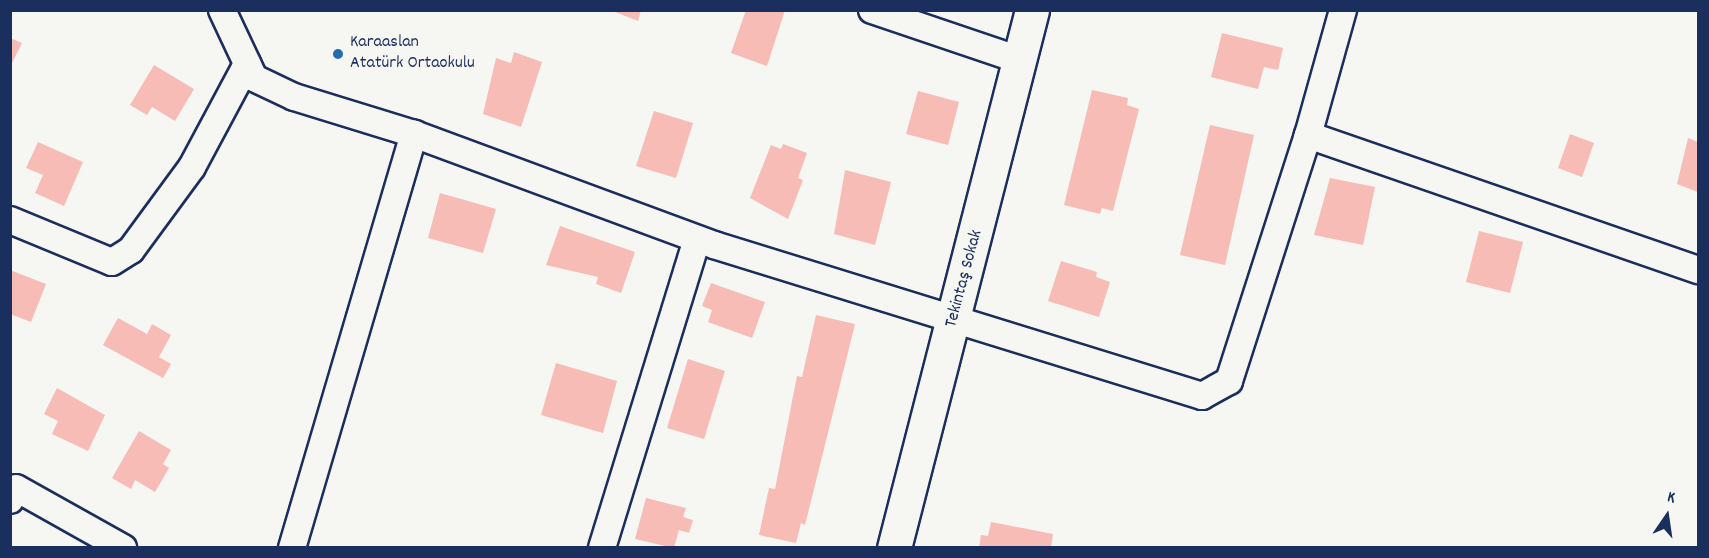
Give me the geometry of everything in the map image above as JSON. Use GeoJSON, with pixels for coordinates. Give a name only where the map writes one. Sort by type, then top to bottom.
{"type":"FeatureCollection","features":[{"type":"Feature","properties":{"kind":"street"},"geometry":{"type":"LineString","coordinates":[[222,10],[254,78],[294,97],[414,134],[697,239],[954,322],[1177,391],[1202,396],[1216,391],[1229,381],[1251,321],[1308,135],[1343,10]]}},
{"type":"Feature","properties":{"kind":"street"},"geometry":{"type":"LineString","coordinates":[[872,10],[1020,60]]}},
{"type":"Feature","properties":{"kind":"street","name":"Tekintaş Sokak"},"geometry":{"type":"LineString","coordinates":[[894,548],[954,322],[1032,10]]}},
{"type":"Feature","properties":{"kind":"street"},"geometry":{"type":"LineString","coordinates":[[10,220],[112,262],[131,250],[192,167],[247,64]]}},
{"type":"Feature","properties":{"kind":"street"},"geometry":{"type":"LineString","coordinates":[[292,548],[414,134]]}},
{"type":"Feature","properties":{"kind":"street"},"geometry":{"type":"LineString","coordinates":[[1308,135],[1698,270]]}},
{"type":"Feature","properties":{"kind":"street"},"geometry":{"type":"LineString","coordinates":[[602,548],[697,239]]}},
{"type":"Feature","properties":{"kind":"street"},"geometry":{"type":"LineString","coordinates":[[12,490],[123,548]]}},
{"type":"Feature","properties":{"kind":"building"},"geometry":{"type":"Polygon","coordinates":[[[610,10],[641,10],[638,21],[610,10]]]}},
{"type":"Feature","properties":{"kind":"building"},"geometry":{"type":"Polygon","coordinates":[[[746,10],[785,10],[767,66],[731,53],[746,10]]]}},
{"type":"Feature","properties":{"kind":"building"},"geometry":{"type":"Polygon","coordinates":[[[1222,33],[1283,48],[1278,70],[1264,67],[1258,89],[1211,77],[1222,33]]]}},
{"type":"Feature","properties":{"kind":"building"},"geometry":{"type":"Polygon","coordinates":[[[10,38],[22,43],[10,67],[10,38]]]}},
{"type":"Feature","properties":{"kind":"building"},"geometry":{"type":"Polygon","coordinates":[[[514,52],[542,62],[521,127],[483,114],[496,58],[511,63],[514,52]]]}},
{"type":"Feature","properties":{"kind":"building"},"geometry":{"type":"Polygon","coordinates":[[[154,65],[194,89],[175,121],[152,107],[147,115],[130,105],[154,65]]]}},
{"type":"Feature","properties":{"kind":"building"},"geometry":{"type":"Polygon","coordinates":[[[1092,90],[1128,98],[1127,105],[1139,109],[1113,211],[1102,208],[1100,214],[1064,205],[1092,90]]]}},
{"type":"Feature","properties":{"kind":"building"},"geometry":{"type":"Polygon","coordinates":[[[918,91],[959,102],[948,145],[906,134],[918,91]]]}},
{"type":"Feature","properties":{"kind":"building"},"geometry":{"type":"Polygon","coordinates":[[[654,111],[693,123],[676,178],[636,166],[654,111]]]}},
{"type":"Feature","properties":{"kind":"building"},"geometry":{"type":"Polygon","coordinates":[[[1210,125],[1254,135],[1225,265],[1180,255],[1210,125]]]}},
{"type":"Feature","properties":{"kind":"building"},"geometry":{"type":"Polygon","coordinates":[[[1570,134],[1594,143],[1582,177],[1558,168],[1570,134]]]}},
{"type":"Feature","properties":{"kind":"building"},"geometry":{"type":"Polygon","coordinates":[[[1688,138],[1698,142],[1698,192],[1677,184],[1688,138]]]}},
{"type":"Feature","properties":{"kind":"building"},"geometry":{"type":"Polygon","coordinates":[[[38,142],[83,162],[64,206],[35,193],[43,175],[26,168],[38,142]]]}},
{"type":"Feature","properties":{"kind":"building"},"geometry":{"type":"Polygon","coordinates":[[[783,144],[807,153],[798,178],[803,180],[788,219],[750,198],[771,145],[781,149],[783,144]]]}},
{"type":"Feature","properties":{"kind":"building"},"geometry":{"type":"Polygon","coordinates":[[[845,170],[891,182],[875,245],[834,234],[845,170]]]}},
{"type":"Feature","properties":{"kind":"building"},"geometry":{"type":"Polygon","coordinates":[[[1330,178],[1375,187],[1363,245],[1314,235],[1330,178]]]}},
{"type":"Feature","properties":{"kind":"building"},"geometry":{"type":"Polygon","coordinates":[[[440,193],[496,209],[483,253],[428,238],[440,193]]]}},
{"type":"Feature","properties":{"kind":"building"},"geometry":{"type":"Polygon","coordinates":[[[560,226],[635,252],[621,293],[596,284],[598,277],[546,265],[560,226]]]}},
{"type":"Feature","properties":{"kind":"building"},"geometry":{"type":"Polygon","coordinates":[[[1479,231],[1523,242],[1510,293],[1466,282],[1479,231]]]}},
{"type":"Feature","properties":{"kind":"building"},"geometry":{"type":"Polygon","coordinates":[[[1061,261],[1097,272],[1096,277],[1110,282],[1099,317],[1048,301],[1061,261]]]}},
{"type":"Feature","properties":{"kind":"building"},"geometry":{"type":"Polygon","coordinates":[[[10,270],[46,284],[31,322],[10,314],[10,270]]]}},
{"type":"Feature","properties":{"kind":"building"},"geometry":{"type":"Polygon","coordinates":[[[711,283],[765,302],[752,338],[708,322],[712,310],[702,306],[711,283]]]}},
{"type":"Feature","properties":{"kind":"building"},"geometry":{"type":"Polygon","coordinates":[[[816,315],[855,324],[805,525],[801,523],[796,543],[759,535],[769,488],[775,489],[797,376],[802,377],[816,315]]]}},
{"type":"Feature","properties":{"kind":"building"},"geometry":{"type":"Polygon","coordinates":[[[118,318],[147,334],[152,324],[171,335],[159,357],[171,364],[163,378],[103,345],[118,318]]]}},
{"type":"Feature","properties":{"kind":"building"},"geometry":{"type":"Polygon","coordinates":[[[688,359],[725,371],[704,439],[667,428],[688,359]]]}},
{"type":"Feature","properties":{"kind":"building"},"geometry":{"type":"Polygon","coordinates":[[[556,363],[617,381],[603,433],[541,415],[556,363]]]}},
{"type":"Feature","properties":{"kind":"building"},"geometry":{"type":"Polygon","coordinates":[[[57,388],[105,415],[88,451],[52,434],[58,421],[44,414],[57,388]]]}},
{"type":"Feature","properties":{"kind":"building"},"geometry":{"type":"Polygon","coordinates":[[[139,431],[171,450],[163,464],[169,468],[155,492],[135,480],[131,489],[112,478],[139,431]]]}},
{"type":"Feature","properties":{"kind":"building"},"geometry":{"type":"Polygon","coordinates":[[[646,498],[686,508],[683,517],[693,520],[689,533],[679,530],[674,548],[635,539],[646,498]]]}},
{"type":"Feature","properties":{"kind":"building"},"geometry":{"type":"Polygon","coordinates":[[[991,522],[1053,534],[1051,548],[979,548],[981,535],[988,536],[991,522]]]}},
{"type":"Feature","properties":{"kind":"place","name":"Karaaslan Atatürk Ortaokulu"},"geometry":{"type":"Point","coordinates":[338,54]}}]}
